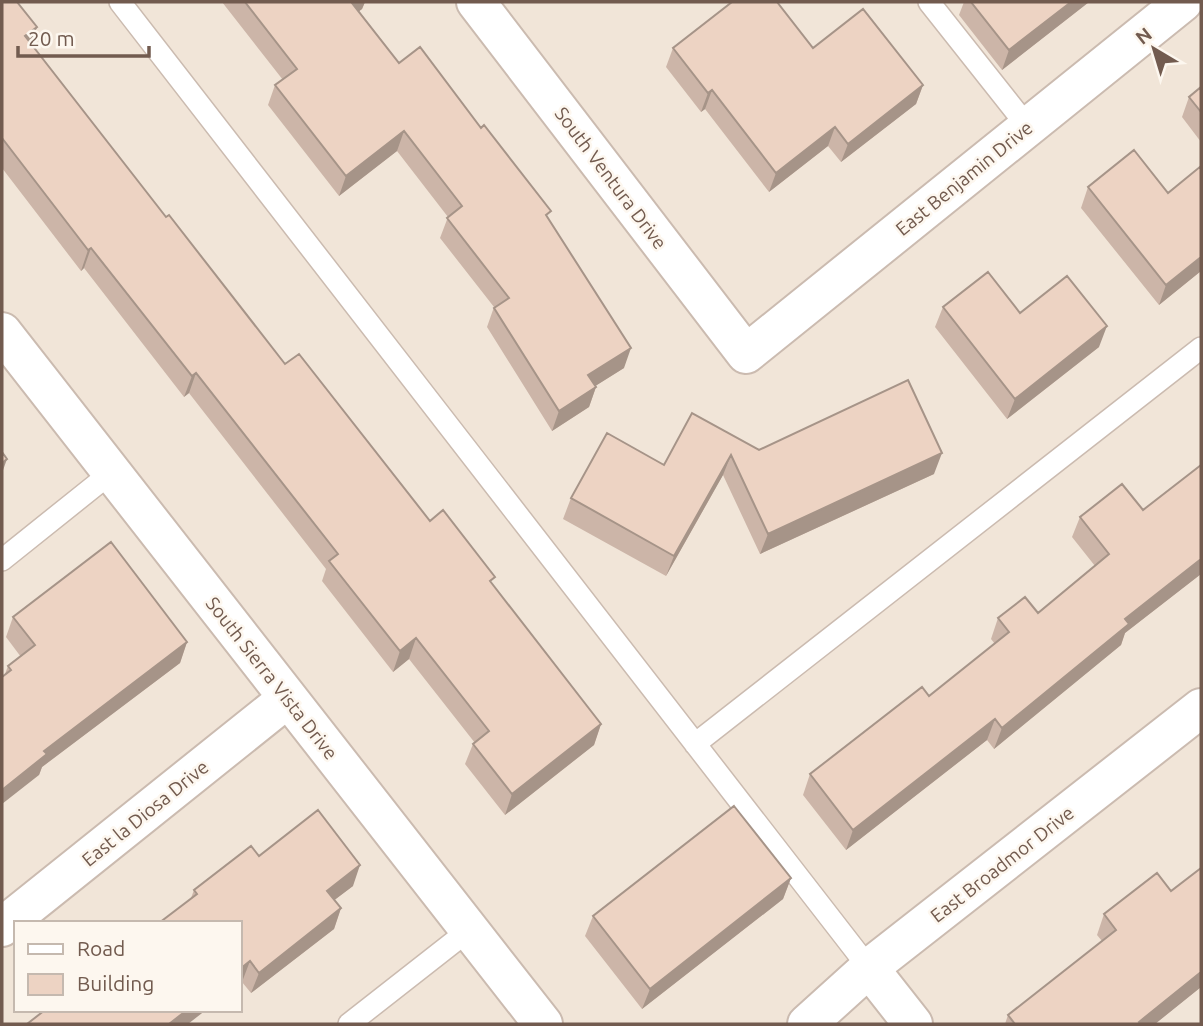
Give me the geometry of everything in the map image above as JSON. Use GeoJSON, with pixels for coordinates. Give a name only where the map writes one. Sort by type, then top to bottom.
{"type":"FeatureCollection","features":[{"type":"Feature","properties":{"kind":"street","name":"South Ventura Drive"},"geometry":{"type":"LineString","coordinates":[[476,2],[746,354]]}},
{"type":"Feature","properties":{"kind":"street","name":"East Benjamin Drive"},"geometry":{"type":"LineString","coordinates":[[746,354],[1183,2]]}},
{"type":"Feature","properties":{"kind":"street","name":"South Sierra Vista Drive"},"geometry":{"type":"LineString","coordinates":[[2,332],[543,1024]]}},
{"type":"Feature","properties":{"kind":"street","name":"East la Diosa Drive"},"geometry":{"type":"LineString","coordinates":[[2,927],[288,698]]}},
{"type":"Feature","properties":{"kind":"street","name":"East Broadmor Drive"},"geometry":{"type":"LineString","coordinates":[[807,1024],[869,968],[1201,708]]}},
{"type":"Feature","properties":{"kind":"street"},"geometry":{"type":"LineString","coordinates":[[869,968],[913,1024]]}},
{"type":"Feature","properties":{"kind":"lane"},"geometry":{"type":"LineString","coordinates":[[120,2],[869,968]]}},
{"type":"Feature","properties":{"kind":"lane"},"geometry":{"type":"LineString","coordinates":[[929,2],[1028,127]]}},
{"type":"Feature","properties":{"kind":"lane"},"geometry":{"type":"LineString","coordinates":[[695,744],[1201,348]]}},
{"type":"Feature","properties":{"kind":"lane"},"geometry":{"type":"LineString","coordinates":[[2,560],[112,472]]}},
{"type":"Feature","properties":{"kind":"lane"},"geometry":{"type":"LineString","coordinates":[[349,1024],[469,930]]}},
{"type":"Feature","properties":{"kind":"shaded area"},"geometry":{"type":"Polygon","coordinates":[[[2,2],[1201,2],[1201,1024],[2,1024],[2,2]]]}},
{"type":"Feature","properties":{"kind":"building"},"geometry":{"type":"Polygon","coordinates":[[[2,2],[17,2],[37,27],[25,36],[285,364],[299,354],[430,521],[443,510],[495,577],[490,581],[601,724],[512,794],[473,744],[489,731],[416,638],[400,651],[329,561],[338,554],[196,373],[192,376],[91,248],[88,250],[2,138],[2,2]]]}},
{"type":"Feature","properties":{"kind":"building"},"geometry":{"type":"Polygon","coordinates":[[[245,2],[353,2],[399,63],[420,47],[481,128],[484,125],[551,211],[546,215],[631,348],[588,375],[596,387],[559,411],[494,308],[509,298],[447,218],[462,206],[404,131],[346,176],[275,85],[297,69],[245,2]]]}},
{"type":"Feature","properties":{"kind":"building"},"geometry":{"type":"Polygon","coordinates":[[[732,2],[777,2],[813,48],[863,9],[923,85],[848,144],[835,127],[776,173],[712,90],[708,93],[673,48],[732,2]]]}},
{"type":"Feature","properties":{"kind":"building"},"geometry":{"type":"Polygon","coordinates":[[[971,2],[1071,2],[1009,50],[971,2]]]}},
{"type":"Feature","properties":{"kind":"building"},"geometry":{"type":"Polygon","coordinates":[[[1201,87],[1201,112],[1189,97],[1201,87]]]}},
{"type":"Feature","properties":{"kind":"building"},"geometry":{"type":"Polygon","coordinates":[[[1134,150],[1168,193],[1201,166],[1201,257],[1166,285],[1088,187],[1134,150]]]}},
{"type":"Feature","properties":{"kind":"building"},"geometry":{"type":"Polygon","coordinates":[[[988,272],[1020,313],[1067,276],[1107,326],[1015,399],[943,307],[988,272]]]}},
{"type":"Feature","properties":{"kind":"building"},"geometry":{"type":"Polygon","coordinates":[[[908,380],[942,453],[768,534],[731,455],[674,556],[571,498],[607,433],[664,465],[692,413],[759,450],[908,380]]]}},
{"type":"Feature","properties":{"kind":"building"},"geometry":{"type":"Polygon","coordinates":[[[1201,465],[1201,559],[1125,619],[1129,624],[1002,728],[995,719],[853,830],[810,774],[922,687],[929,696],[1009,632],[998,618],[1025,597],[1038,613],[1109,554],[1080,517],[1122,484],[1143,510],[1201,465]]]}},
{"type":"Feature","properties":{"kind":"building"},"geometry":{"type":"Polygon","coordinates":[[[111,542],[187,642],[44,751],[47,754],[2,790],[2,677],[11,670],[8,666],[35,645],[13,617],[111,542]]]}},
{"type":"Feature","properties":{"kind":"building"},"geometry":{"type":"Polygon","coordinates":[[[734,806],[791,878],[650,989],[593,916],[734,806]]]}},
{"type":"Feature","properties":{"kind":"building"},"geometry":{"type":"Polygon","coordinates":[[[318,810],[360,865],[327,891],[341,908],[259,973],[250,961],[242,967],[242,921],[162,921],[197,894],[194,890],[251,846],[259,856],[318,810]]]}},
{"type":"Feature","properties":{"kind":"building"},"geometry":{"type":"Polygon","coordinates":[[[1201,868],[1201,972],[1139,1022],[1141,1024],[1015,1024],[1008,1015],[1116,930],[1104,914],[1157,873],[1171,891],[1201,868]]]}},
{"type":"Feature","properties":{"kind":"building"},"geometry":{"type":"Polygon","coordinates":[[[42,1012],[184,1012],[169,1024],[27,1024],[42,1012]]]}}]}
